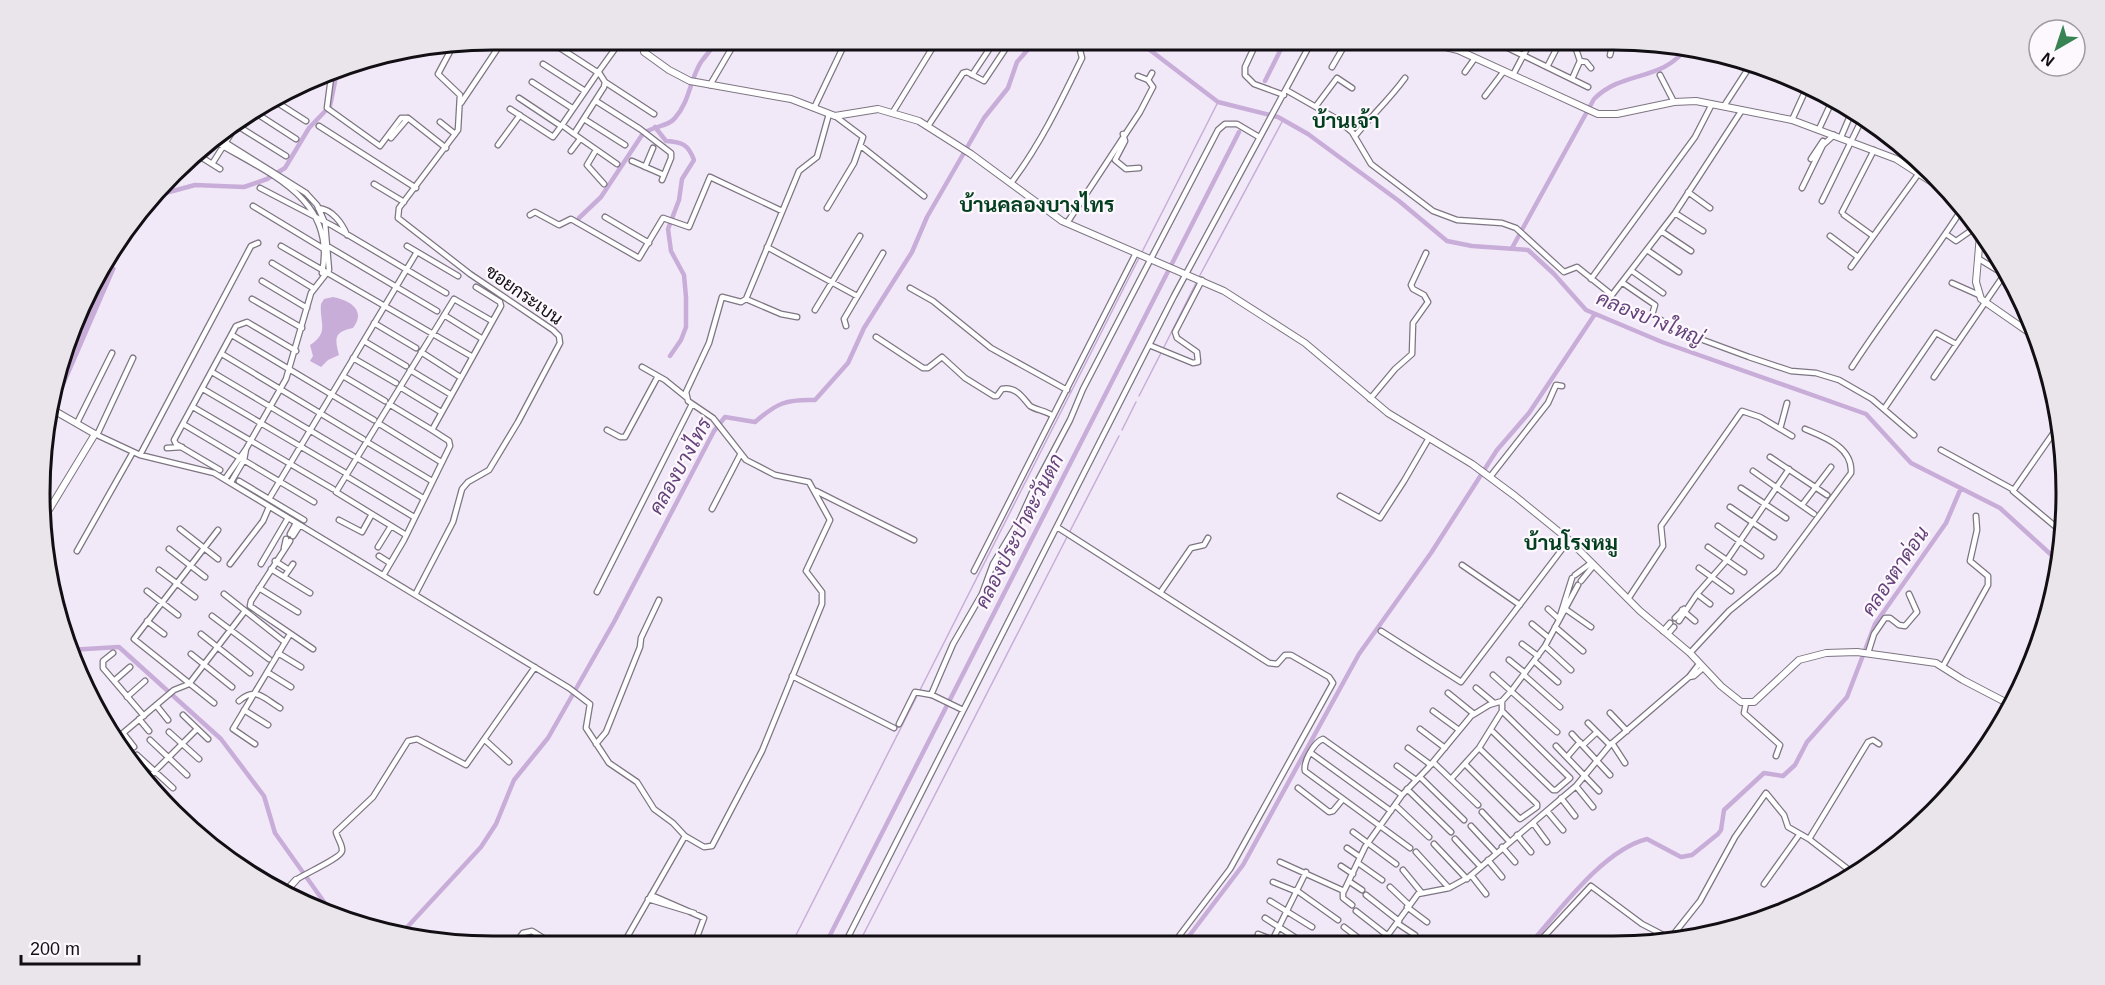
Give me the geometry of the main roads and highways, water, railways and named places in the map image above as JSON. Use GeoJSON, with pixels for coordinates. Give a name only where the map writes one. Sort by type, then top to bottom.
{"type":"FeatureCollection","features":[{"type":"Feature","properties":{"kind":"waterway"},"geometry":{"type":"LineString","coordinates":[[579,218],[601,197],[642,135],[675,118],[684,104],[697,69],[710,50]]}},
{"type":"Feature","properties":{"kind":"waterway","name":"คลองบางไทร"},"geometry":{"type":"LineString","coordinates":[[407,927],[481,847],[496,824],[514,780],[548,738],[614,622],[714,431],[725,417],[755,422],[776,406],[796,400],[815,400],[848,363],[864,328],[912,252],[927,217],[984,118],[1008,88],[1017,62],[1027,50]]}},
{"type":"Feature","properties":{"kind":"waterway","name":"คลองบางใหญ่"},"geometry":{"type":"LineString","coordinates":[[1150,50],[1218,102],[1278,117],[1308,134],[1399,201],[1447,241],[1472,246],[1528,250],[1554,274],[1586,310],[1662,342],[1866,414],[1911,463],[2000,508],[2051,555]]}},
{"type":"Feature","properties":{"kind":"waterway","name":"คลองประปาตะวันตก"},"geometry":{"type":"LineString","coordinates":[[1265,81],[1280,50]]}},
{"type":"Feature","properties":{"kind":"waterway"},"geometry":{"type":"LineString","coordinates":[[1512,248],[1594,99],[1618,83],[1667,66],[1681,55]]}},
{"type":"Feature","properties":{"kind":"waterway"},"geometry":{"type":"LineString","coordinates":[[166,193],[195,185],[244,187],[267,179],[285,168],[309,128],[330,106],[336,78]]}},
{"type":"Feature","properties":{"kind":"waterway"},"geometry":{"type":"LineString","coordinates":[[1141,254],[1218,102]]}},
{"type":"Feature","properties":{"kind":"waterway"},"geometry":{"type":"LineString","coordinates":[[1199,277],[1283,120]]}},
{"type":"Feature","properties":{"kind":"waterway"},"geometry":{"type":"LineString","coordinates":[[655,127],[666,141],[680,143],[687,147],[694,160],[682,179],[679,200],[668,229],[671,251],[684,275],[686,297],[686,327],[681,340],[670,356]]}},
{"type":"Feature","properties":{"kind":"waterway","name":"คลองประปาตะวันตก"},"geometry":{"type":"LineString","coordinates":[[830,936],[1239,132]]}},
{"type":"Feature","properties":{"kind":"waterway"},"geometry":{"type":"LineString","coordinates":[[920,690],[1139,258]]}},
{"type":"Feature","properties":{"kind":"waterway"},"geometry":{"type":"LineString","coordinates":[[1164,347],[1197,281]]}},
{"type":"Feature","properties":{"kind":"waterway"},"geometry":{"type":"LineString","coordinates":[[1189,936],[1243,865],[1359,654],[1431,553],[1497,450],[1529,413],[1595,314]]}},
{"type":"Feature","properties":{"kind":"waterway"},"geometry":{"type":"LineString","coordinates":[[1139,396],[1161,353]]}},
{"type":"Feature","properties":{"kind":"waterway"},"geometry":{"type":"LineString","coordinates":[[1122,430],[1136,402]]}},
{"type":"Feature","properties":{"kind":"waterway"},"geometry":{"type":"LineString","coordinates":[[1069,533],[1119,436]]}},
{"type":"Feature","properties":{"kind":"waterway","name":"คลองตาด่อน"},"geometry":{"type":"LineString","coordinates":[[1537,936],[1583,883],[1614,855],[1647,839],[1681,857],[1692,855],[1718,834],[1721,830],[1724,810],[1764,773],[1783,776],[1795,765],[1807,742],[1847,697],[1875,624],[1946,523],[1961,488]]}},
{"type":"Feature","properties":{"kind":"waterway"},"geometry":{"type":"LineString","coordinates":[[863,936],[1067,537]]}},
{"type":"Feature","properties":{"kind":"waterway"},"geometry":{"type":"LineString","coordinates":[[78,649],[119,647],[221,739],[264,796],[275,833],[324,903]]}},
{"type":"Feature","properties":{"kind":"waterway"},"geometry":{"type":"LineString","coordinates":[[796,936],[918,694]]}},
{"type":"Feature","properties":{"kind":"district","name":"บ้านเจ้า"},"geometry":{"type":"Point","coordinates":[1346,121]}},
{"type":"Feature","properties":{"kind":"district","name":"บ้านคลองบางไทร"},"geometry":{"type":"Point","coordinates":[1037,205]}},
{"type":"Feature","properties":{"kind":"district","name":"บ้านโรงหมู"},"geometry":{"type":"Point","coordinates":[1571,543]}}]}
